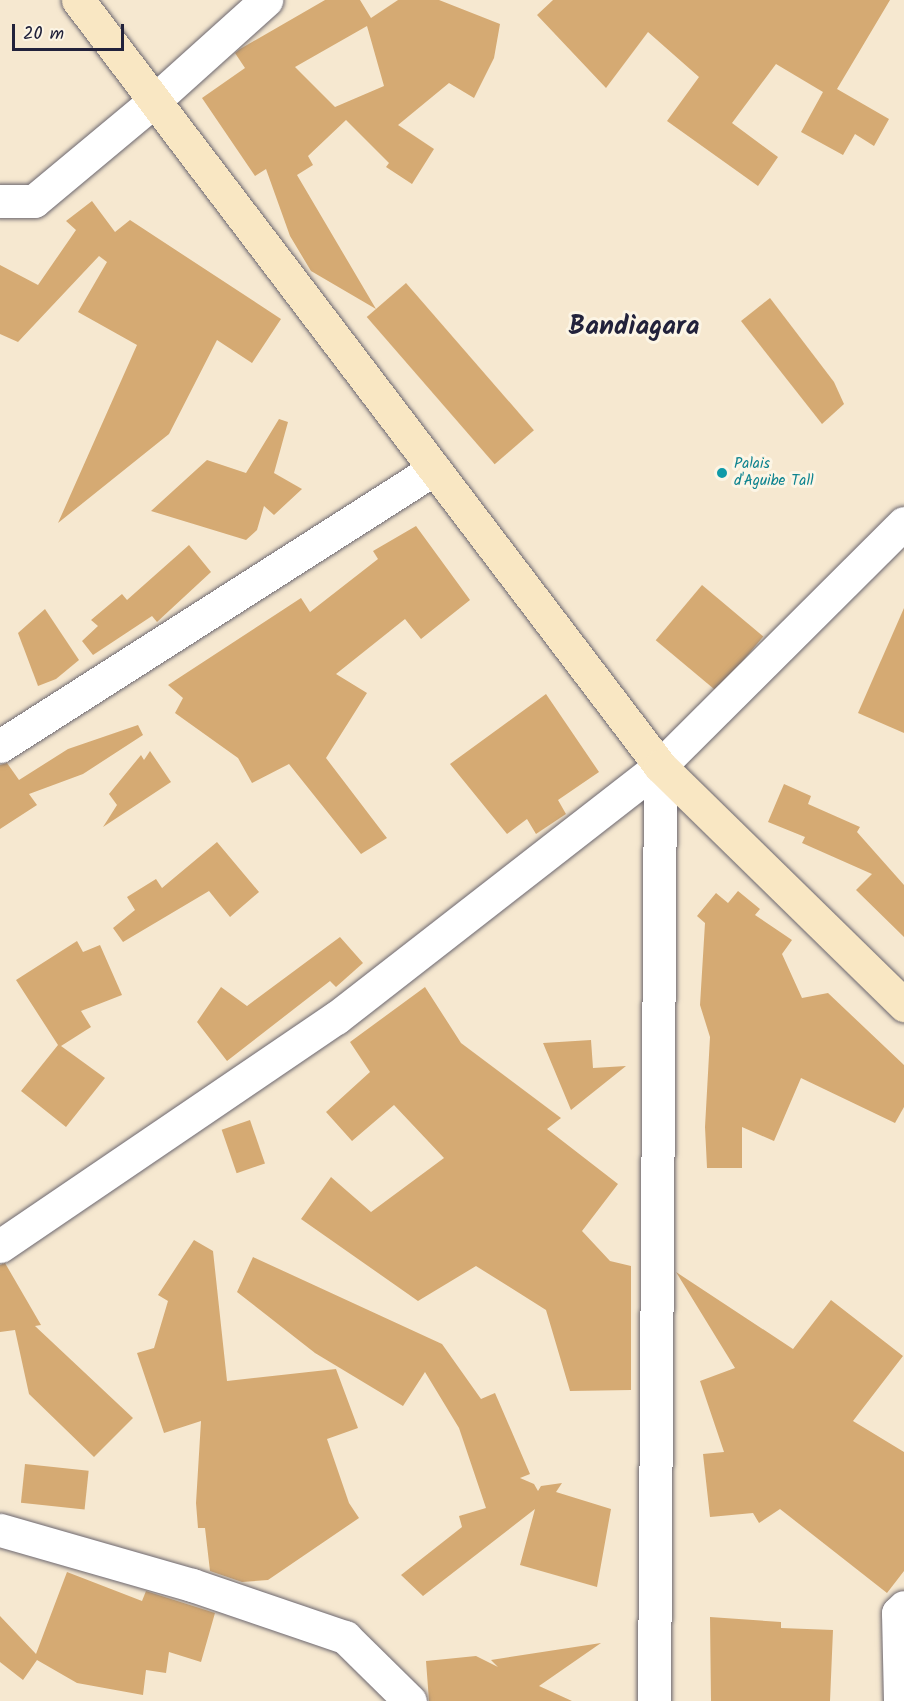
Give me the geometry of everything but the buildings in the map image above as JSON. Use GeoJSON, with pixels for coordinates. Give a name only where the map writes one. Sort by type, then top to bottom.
{"type":"FeatureCollection","features":[{"type":"Feature","properties":{"kind":"main road"},"geometry":{"type":"LineString","coordinates":[[78,0],[660,766],[904,1005]]}},
{"type":"Feature","properties":{"kind":"street"},"geometry":{"type":"LineString","coordinates":[[0,201],[34,201],[154,101],[266,0]]}},
{"type":"Feature","properties":{"kind":"street"},"geometry":{"type":"LineString","coordinates":[[0,746],[434,469]]}},
{"type":"Feature","properties":{"kind":"street"},"geometry":{"type":"LineString","coordinates":[[0,1246],[336,1018],[660,766],[901,530]]}},
{"type":"Feature","properties":{"kind":"street"},"geometry":{"type":"LineString","coordinates":[[654,1701],[660,766]]}},
{"type":"Feature","properties":{"kind":"street"},"geometry":{"type":"LineString","coordinates":[[0,1530],[192,1585],[345,1637],[410,1701]]}},
{"type":"Feature","properties":{"kind":"street"},"geometry":{"type":"LineString","coordinates":[[900,1701],[898,1613],[904,1607]]}},
{"type":"Feature","properties":{"kind":"place","name":"Palais d'Aguibe Tall"},"geometry":{"type":"Point","coordinates":[722,473]}},
{"type":"Feature","properties":{"kind":"district","name":"Bandiagara"},"geometry":{"type":"Point","coordinates":[634,327]}}]}
